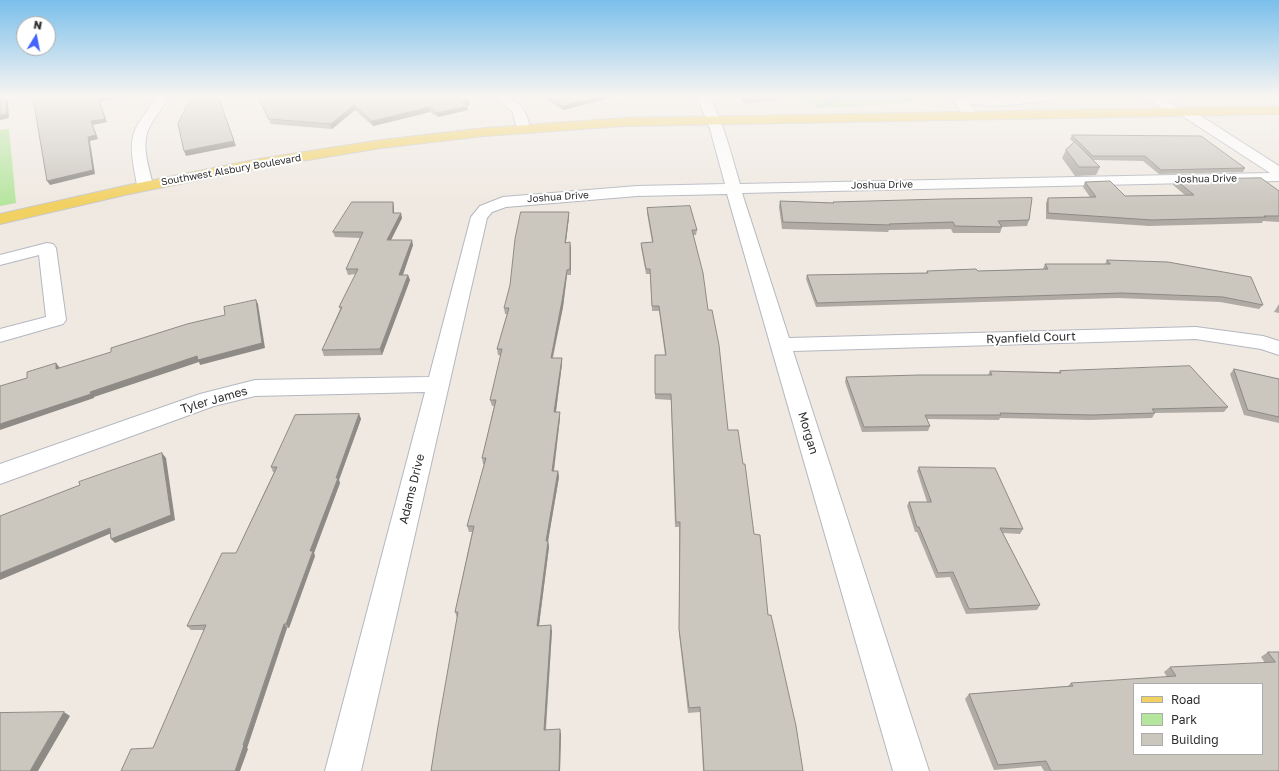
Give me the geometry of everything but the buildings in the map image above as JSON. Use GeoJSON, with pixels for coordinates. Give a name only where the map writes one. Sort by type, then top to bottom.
{"type":"FeatureCollection","features":[{"type":"Feature","properties":{"kind":"main road","name":"Southwest Alsbury Boulevard"},"geometry":{"type":"LineString","coordinates":[[0,218],[145,185],[346,149],[497,132]]}},
{"type":"Feature","properties":{"kind":"street"},"geometry":{"type":"LineString","coordinates":[[140,132],[139,150],[145,185]]}},
{"type":"Feature","properties":{"kind":"street","name":"Morgan"},"geometry":{"type":"LineString","coordinates":[[717,132],[733,188],[911,771]]}},
{"type":"Feature","properties":{"kind":"street"},"geometry":{"type":"LineString","coordinates":[[1214,132],[1279,172]]}},
{"type":"Feature","properties":{"kind":"street","name":"Joshua Drive"},"geometry":{"type":"LineString","coordinates":[[486,209],[503,202],[637,191],[1279,177]]}},
{"type":"Feature","properties":{"kind":"street","name":"Adams Drive"},"geometry":{"type":"LineString","coordinates":[[343,771],[479,217],[486,209]]}},
{"type":"Feature","properties":{"kind":"street"},"geometry":{"type":"LineString","coordinates":[[0,260],[47,248],[56,320],[0,336]]}},
{"type":"Feature","properties":{"kind":"street","name":"Ryanfield Court"},"geometry":{"type":"LineString","coordinates":[[781,345],[1196,333],[1263,343],[1279,348]]}},
{"type":"Feature","properties":{"kind":"street","name":"Tyler James"},"geometry":{"type":"LineString","coordinates":[[0,474],[208,400],[255,388],[438,384]]}},
{"type":"Feature","properties":{"kind":"green space"},"geometry":{"type":"Polygon","coordinates":[[[0,132],[9,132],[16,203],[0,206],[0,132]]]}}]}
